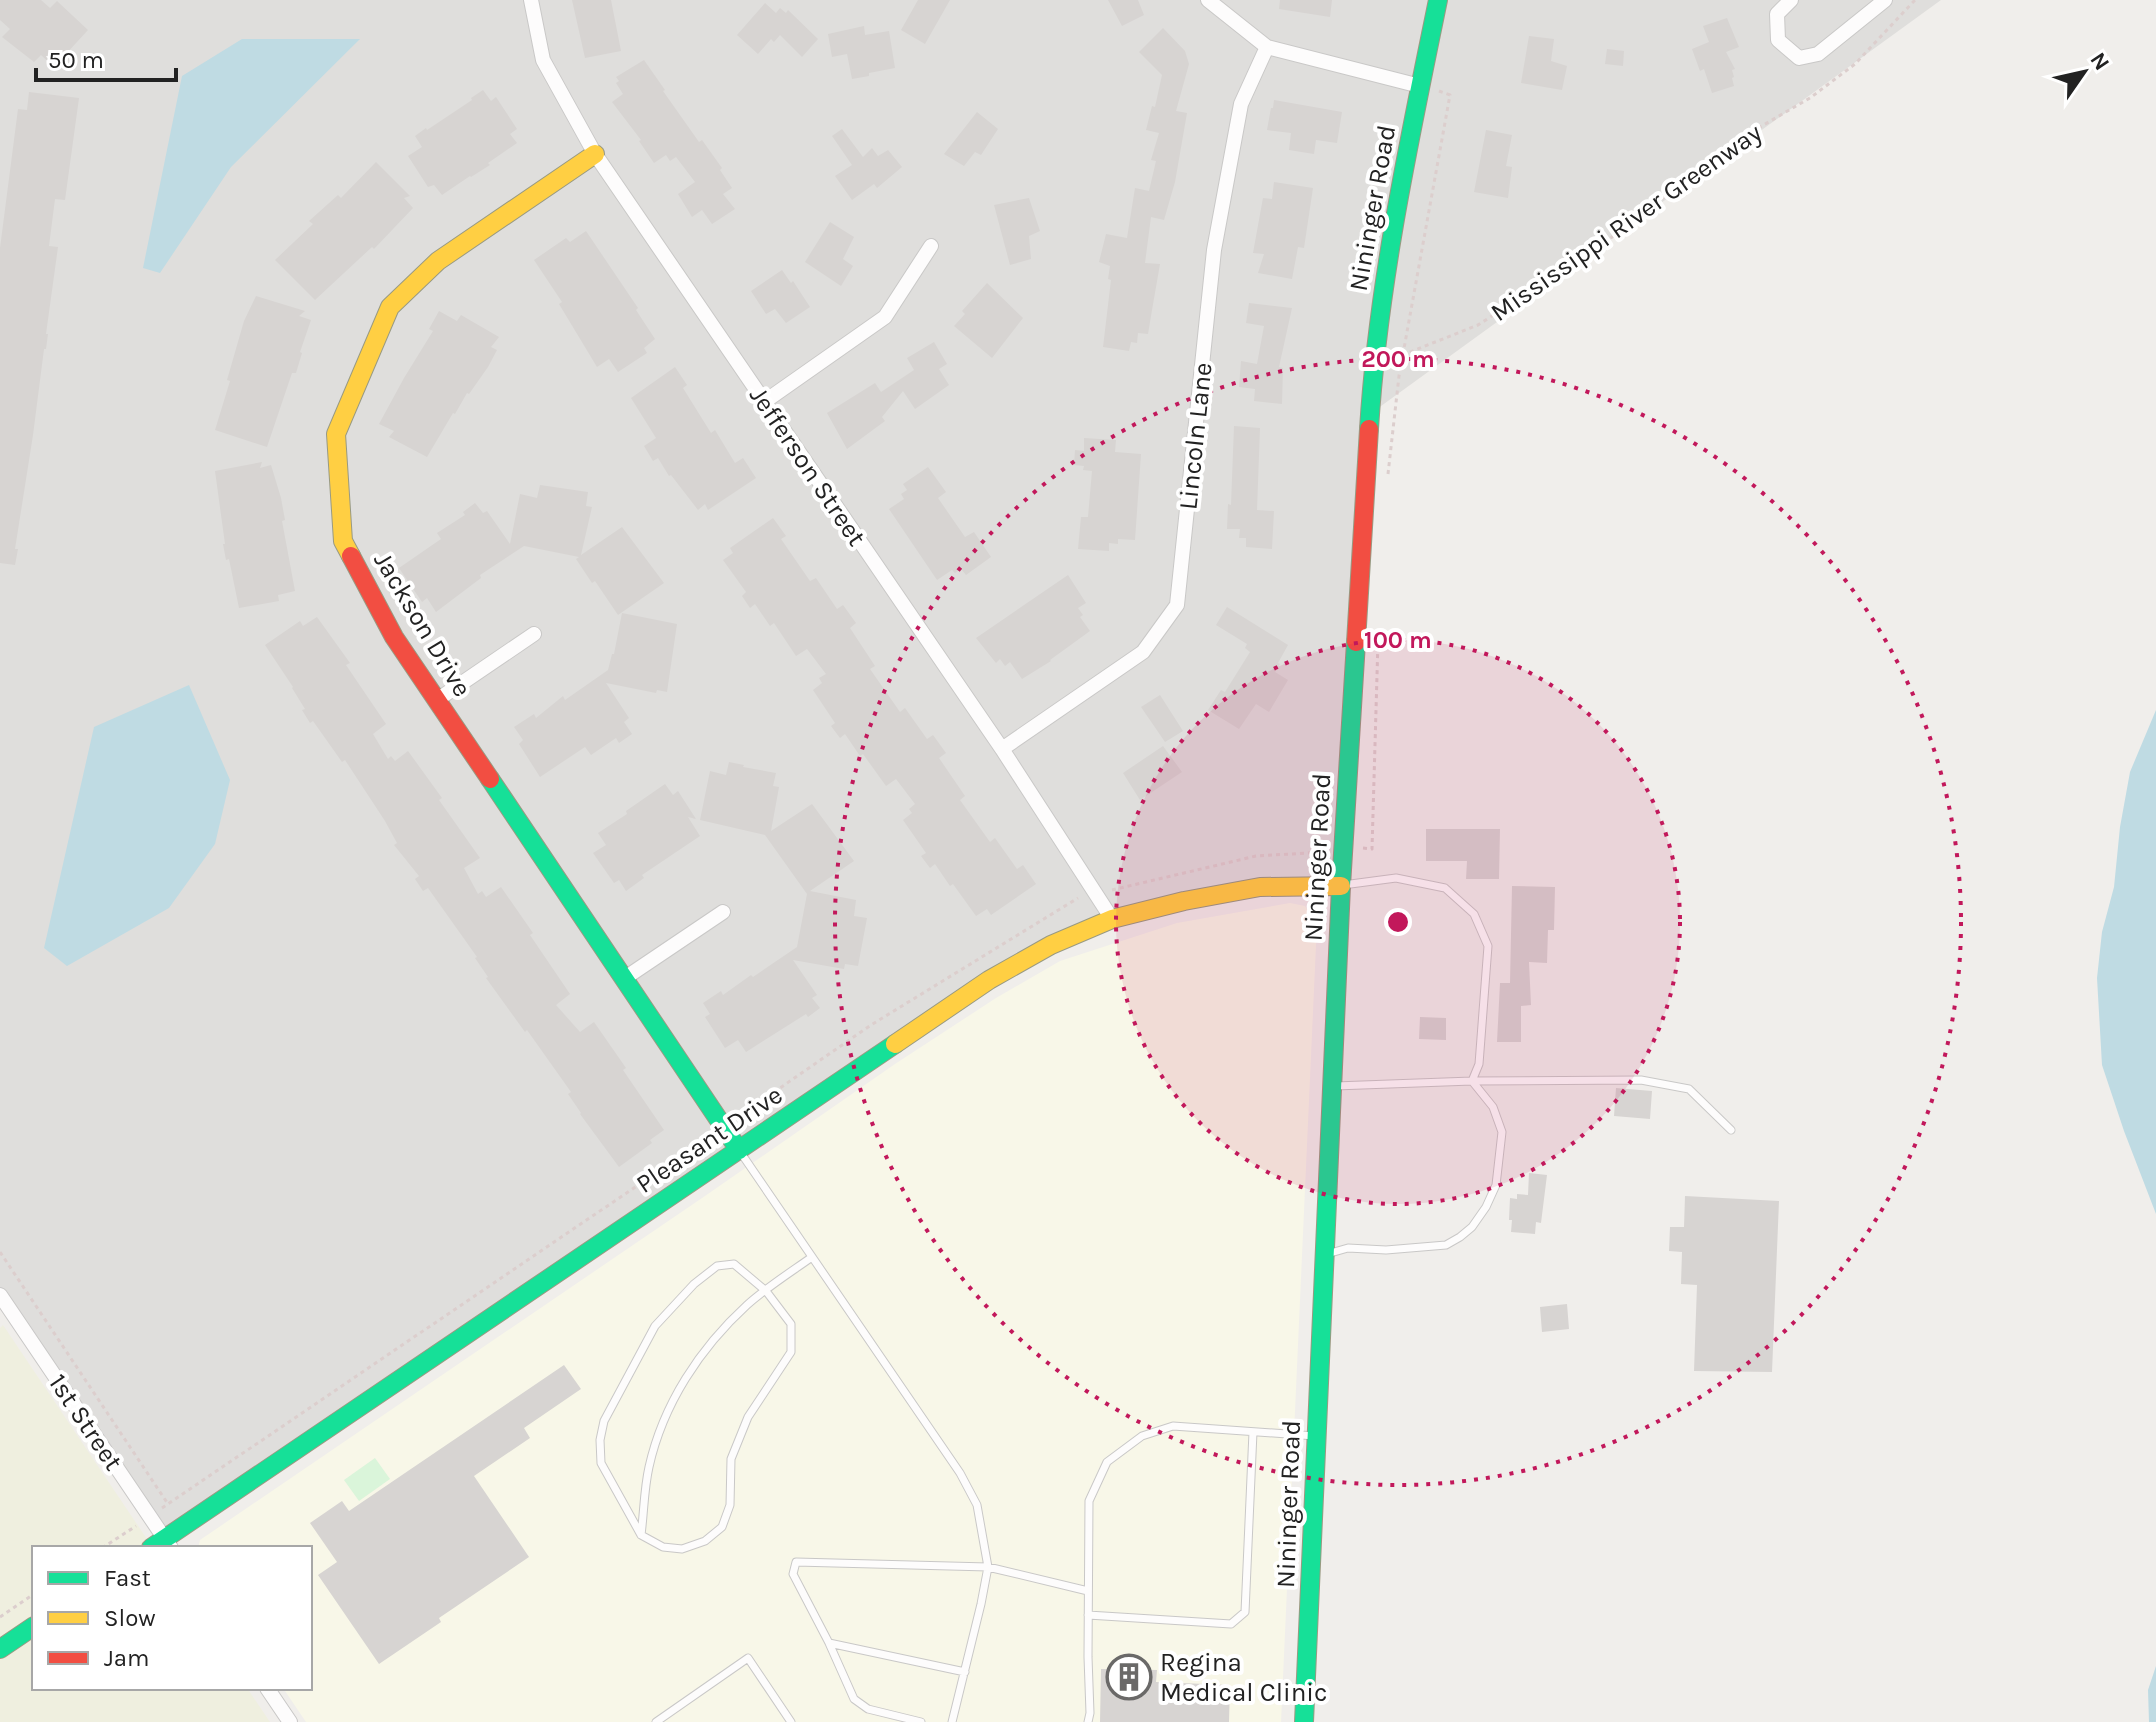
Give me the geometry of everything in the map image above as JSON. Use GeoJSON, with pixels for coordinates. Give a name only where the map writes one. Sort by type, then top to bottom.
{"type":"FeatureCollection","features":[{"type":"Feature","properties":{"kind":"street","name":"Jefferson Street"},"geometry":{"type":"LineString","coordinates":[[531,0],[543,60],[595,154],[1002,749],[1112,919]]}},
{"type":"Feature","properties":{"kind":"street"},"geometry":{"type":"LineString","coordinates":[[1208,0],[1267,47],[1420,86]]}},
{"type":"Feature","properties":{"kind":"street","name":"Nininger Road"},"geometry":{"type":"LineString","coordinates":[[1304,1722],[1341,886],[1373,363],[1420,86],[1438,0]]}},
{"type":"Feature","properties":{"kind":"street"},"geometry":{"type":"LineString","coordinates":[[1791,0],[1777,14],[1778,40],[1799,58],[1818,54],[1885,0]]}},
{"type":"Feature","properties":{"kind":"street","name":"Lincoln Lane"},"geometry":{"type":"LineString","coordinates":[[1002,749],[1143,652],[1177,605],[1214,250],[1241,104],[1267,47]]}},
{"type":"Feature","properties":{"kind":"street","name":"Jackson Drive"},"geometry":{"type":"LineString","coordinates":[[595,154],[438,261],[390,307],[336,434],[343,541],[394,637],[739,1150]]}},
{"type":"Feature","properties":{"kind":"street"},"geometry":{"type":"LineString","coordinates":[[764,402],[885,317],[931,246]]}},
{"type":"Feature","properties":{"kind":"street"},"geometry":{"type":"LineString","coordinates":[[437,700],[534,634]]}},
{"type":"Feature","properties":{"kind":"street","name":"Pleasant Drive"},"geometry":{"type":"LineString","coordinates":[[162,1545],[989,980],[1051,945],[1112,919],[1184,901],[1260,887],[1341,886]]}},
{"type":"Feature","properties":{"kind":"street"},"geometry":{"type":"LineString","coordinates":[[625,978],[723,912]]}},
{"type":"Feature","properties":{"kind":"street","name":"1st Street"},"geometry":{"type":"LineString","coordinates":[[0,1295],[150,1516],[162,1545]]}},
{"type":"Feature","properties":{"kind":"street"},"geometry":{"type":"LineString","coordinates":[[0,1649],[32,1627]]}},
{"type":"Feature","properties":{"kind":"street"},"geometry":{"type":"LineString","coordinates":[[268,1690],[290,1722]]}},
{"type":"Feature","properties":{"kind":"lane"},"geometry":{"type":"LineString","coordinates":[[1341,886],[1396,878],[1445,888],[1474,914],[1488,946],[1479,1064],[1472,1081]]}},
{"type":"Feature","properties":{"kind":"lane"},"geometry":{"type":"LineString","coordinates":[[1332,1086],[1641,1080],[1689,1089],[1731,1130]]}},
{"type":"Feature","properties":{"kind":"lane"},"geometry":{"type":"LineString","coordinates":[[1325,1255],[1348,1248],[1386,1250],[1446,1245],[1472,1227],[1496,1185],[1502,1132],[1493,1107],[1472,1081]]}},
{"type":"Feature","properties":{"kind":"lane"},"geometry":{"type":"LineString","coordinates":[[739,1150],[960,1473],[977,1505],[988,1567],[952,1722]]}},
{"type":"Feature","properties":{"kind":"lane"},"geometry":{"type":"LineString","coordinates":[[641,1535],[649,1467],[666,1415],[689,1372],[748,1304],[812,1257]]}},
{"type":"Feature","properties":{"kind":"lane"},"geometry":{"type":"LineString","coordinates":[[734,1264],[766,1291],[791,1324],[791,1352],[742,1431],[731,1459],[730,1505],[722,1527],[705,1541],[682,1549],[663,1547],[641,1535],[601,1463],[600,1440],[604,1421],[655,1326],[705,1275],[717,1266],[734,1264]]}},
{"type":"Feature","properties":{"kind":"lane"},"geometry":{"type":"LineString","coordinates":[[1088,1722],[1089,1501],[1107,1462],[1142,1436],[1173,1426],[1317,1436]]}},
{"type":"Feature","properties":{"kind":"lane"},"geometry":{"type":"LineString","coordinates":[[1088,1615],[1231,1624],[1245,1612],[1253,1432]]}},
{"type":"Feature","properties":{"kind":"lane"},"geometry":{"type":"LineString","coordinates":[[921,1722],[868,1709],[854,1699],[793,1574],[796,1562],[988,1567],[1088,1591]]}},
{"type":"Feature","properties":{"kind":"lane"},"geometry":{"type":"LineString","coordinates":[[829,1643],[965,1672]]}},
{"type":"Feature","properties":{"kind":"lane"},"geometry":{"type":"LineString","coordinates":[[656,1722],[748,1658],[791,1722]]}},
{"type":"Feature","properties":{"kind":"path","name":"Mississippi River Greenway"},"geometry":{"type":"LineString","coordinates":[[1403,356],[1478,325],[1599,247],[1741,138],[1810,98],[1855,64],[1915,0]]}},
{"type":"Feature","properties":{"kind":"path"},"geometry":{"type":"LineString","coordinates":[[1387,481],[1403,356],[1450,95],[1420,86]]}},
{"type":"Feature","properties":{"kind":"path"},"geometry":{"type":"LineString","coordinates":[[1256,856],[1343,848],[1372,849],[1378,633]]}},
{"type":"Feature","properties":{"kind":"path"},"geometry":{"type":"LineString","coordinates":[[105,1546],[573,1231]]}},
{"type":"Feature","properties":{"kind":"path"},"geometry":{"type":"LineString","coordinates":[[0,1252],[168,1504]]}},
{"type":"Feature","properties":{"kind":"path"},"geometry":{"type":"LineString","coordinates":[[0,1617],[32,1595]]}},
{"type":"Feature","properties":{"kind":"shaded area"},"geometry":{"type":"Polygon","coordinates":[[[0,0],[1941,0],[1370,414],[1341,886],[1260,887],[1051,945],[165,1539],[0,1295],[0,0]]]}},
{"type":"Feature","properties":{"kind":"shaded area"},"geometry":{"type":"Polygon","coordinates":[[[1290,903],[1305,906],[1317,923],[1281,1722],[306,1722],[284,1690],[312,1690],[312,1546],[198,1546],[200,1540],[996,998],[1060,961],[1177,923],[1290,903]]]}},
{"type":"Feature","properties":{"kind":"green space"},"geometry":{"type":"Polygon","coordinates":[[[3,1325],[152,1546],[32,1546],[32,1690],[248,1690],[270,1722],[0,1722],[0,1328],[3,1325]]]}},
{"type":"Feature","properties":{"kind":"green space"},"geometry":{"type":"Polygon","coordinates":[[[375,1458],[390,1479],[359,1501],[344,1480],[375,1458]]]}},
{"type":"Feature","properties":{"kind":"water"},"geometry":{"type":"Polygon","coordinates":[[[242,39],[360,39],[231,167],[160,273],[143,268],[182,76],[242,39]]]}},
{"type":"Feature","properties":{"kind":"water"},"geometry":{"type":"Polygon","coordinates":[[[189,685],[230,780],[215,844],[169,908],[67,966],[44,948],[94,727],[189,685]]]}},
{"type":"Feature","properties":{"kind":"water"},"geometry":{"type":"Polygon","coordinates":[[[2156,710],[2156,1214],[2102,1065],[2097,978],[2130,772],[2156,710]]]}},
{"type":"Feature","properties":{"kind":"water"},"geometry":{"type":"Polygon","coordinates":[[[2156,1666],[2156,1722],[2149,1722],[2148,1690],[2156,1666]]]}},
{"type":"Feature","properties":{"kind":"building"},"geometry":{"type":"Polygon","coordinates":[[[0,0],[41,0],[50,8],[57,1],[88,30],[54,67],[41,55],[34,62],[2,37],[10,29],[0,20],[0,0]]]}},
{"type":"Feature","properties":{"kind":"building"},"geometry":{"type":"Polygon","coordinates":[[[572,0],[611,0],[621,51],[585,58],[572,0]]]}},
{"type":"Feature","properties":{"kind":"building"},"geometry":{"type":"Polygon","coordinates":[[[918,0],[950,0],[925,44],[901,30],[918,0]]]}},
{"type":"Feature","properties":{"kind":"building"},"geometry":{"type":"Polygon","coordinates":[[[1108,0],[1138,0],[1144,15],[1122,26],[1108,0]]]}},
{"type":"Feature","properties":{"kind":"building"},"geometry":{"type":"Polygon","coordinates":[[[1280,0],[1332,0],[1330,17],[1279,9],[1280,0]]]}},
{"type":"Feature","properties":{"kind":"building"},"geometry":{"type":"Polygon","coordinates":[[[765,3],[776,13],[780,8],[786,13],[788,10],[818,39],[802,57],[780,35],[774,42],[771,39],[758,54],[737,35],[765,3]]]}},
{"type":"Feature","properties":{"kind":"building"},"geometry":{"type":"Polygon","coordinates":[[[1727,18],[1739,47],[1726,52],[1735,69],[1732,70],[1734,86],[1712,93],[1704,69],[1700,71],[1692,49],[1709,42],[1703,26],[1727,18]]]}},
{"type":"Feature","properties":{"kind":"building"},"geometry":{"type":"Polygon","coordinates":[[[864,26],[865,35],[889,31],[895,68],[852,79],[847,54],[832,57],[828,34],[864,26]]]}},
{"type":"Feature","properties":{"kind":"building"},"geometry":{"type":"Polygon","coordinates":[[[1163,28],[1185,51],[1189,64],[1176,111],[1187,113],[1175,182],[1164,220],[1151,217],[1145,263],[1160,264],[1148,334],[1138,333],[1137,343],[1131,342],[1129,351],[1103,347],[1111,280],[1108,279],[1110,266],[1099,262],[1106,234],[1127,238],[1135,188],[1149,191],[1156,161],[1151,160],[1159,133],[1146,130],[1162,75],[1139,52],[1163,28]]]}},
{"type":"Feature","properties":{"kind":"building"},"geometry":{"type":"Polygon","coordinates":[[[1529,36],[1554,39],[1551,61],[1567,66],[1562,90],[1521,83],[1529,36]]]}},
{"type":"Feature","properties":{"kind":"building"},"geometry":{"type":"Polygon","coordinates":[[[1607,49],[1624,51],[1623,66],[1605,64],[1607,49]]]}},
{"type":"Feature","properties":{"kind":"building"},"geometry":{"type":"Polygon","coordinates":[[[644,60],[699,142],[702,140],[722,168],[720,170],[732,188],[723,194],[735,209],[712,224],[702,210],[692,217],[678,194],[695,182],[676,157],[670,161],[666,155],[654,163],[612,102],[623,94],[616,77],[644,60]]]}},
{"type":"Feature","properties":{"kind":"building"},"geometry":{"type":"Polygon","coordinates":[[[483,90],[491,101],[496,97],[517,129],[510,134],[517,143],[488,163],[490,165],[442,195],[434,185],[428,187],[408,156],[422,147],[415,136],[483,90]]]}},
{"type":"Feature","properties":{"kind":"building"},"geometry":{"type":"Polygon","coordinates":[[[29,92],[79,98],[65,200],[55,199],[49,246],[58,247],[15,565],[0,563],[0,248],[18,109],[27,110],[29,92]]]}},
{"type":"Feature","properties":{"kind":"building"},"geometry":{"type":"Polygon","coordinates":[[[1274,100],[1342,112],[1337,143],[1316,140],[1314,154],[1289,150],[1291,133],[1267,130],[1274,100]]]}},
{"type":"Feature","properties":{"kind":"building"},"geometry":{"type":"Polygon","coordinates":[[[977,112],[998,129],[981,155],[975,152],[964,166],[944,154],[977,112]]]}},
{"type":"Feature","properties":{"kind":"building"},"geometry":{"type":"Polygon","coordinates":[[[842,129],[863,157],[872,148],[878,156],[888,150],[902,167],[877,188],[874,184],[852,200],[835,176],[852,165],[832,136],[842,129]]]}},
{"type":"Feature","properties":{"kind":"building"},"geometry":{"type":"Polygon","coordinates":[[[1486,130],[1512,135],[1506,166],[1512,167],[1508,198],[1474,192],[1486,130]]]}},
{"type":"Feature","properties":{"kind":"building"},"geometry":{"type":"Polygon","coordinates":[[[376,162],[410,196],[404,198],[413,208],[374,249],[372,247],[315,300],[275,260],[313,224],[309,221],[338,195],[341,198],[376,162]]]}},
{"type":"Feature","properties":{"kind":"building"},"geometry":{"type":"Polygon","coordinates":[[[1274,182],[1313,188],[1304,248],[1298,247],[1292,279],[1258,273],[1264,254],[1253,253],[1263,198],[1272,199],[1274,182]]]}},
{"type":"Feature","properties":{"kind":"building"},"geometry":{"type":"Polygon","coordinates":[[[1029,198],[1040,231],[1029,236],[1031,259],[1010,265],[994,205],[1029,198]]]}},
{"type":"Feature","properties":{"kind":"building"},"geometry":{"type":"Polygon","coordinates":[[[830,222],[854,237],[843,259],[853,266],[841,286],[805,262],[830,222]]]}},
{"type":"Feature","properties":{"kind":"building"},"geometry":{"type":"Polygon","coordinates":[[[586,231],[655,339],[644,348],[647,353],[618,372],[609,359],[597,367],[559,304],[562,302],[534,260],[566,238],[570,242],[586,231]]]}},
{"type":"Feature","properties":{"kind":"building"},"geometry":{"type":"Polygon","coordinates":[[[782,270],[810,307],[786,323],[775,309],[766,314],[751,291],[782,270]]]}},
{"type":"Feature","properties":{"kind":"building"},"geometry":{"type":"Polygon","coordinates":[[[987,283],[1023,318],[992,358],[954,326],[965,314],[962,311],[987,283]]]}},
{"type":"Feature","properties":{"kind":"building"},"geometry":{"type":"Polygon","coordinates":[[[256,296],[305,311],[299,316],[311,320],[296,373],[292,373],[267,447],[215,430],[244,321],[256,296]]]}},
{"type":"Feature","properties":{"kind":"building"},"geometry":{"type":"Polygon","coordinates":[[[1249,303],[1292,308],[1279,367],[1283,368],[1282,404],[1254,401],[1255,389],[1239,387],[1241,361],[1257,364],[1264,326],[1246,323],[1249,303]]]}},
{"type":"Feature","properties":{"kind":"building"},"geometry":{"type":"Polygon","coordinates":[[[439,311],[457,321],[461,315],[499,337],[491,347],[497,350],[488,367],[453,413],[427,457],[389,437],[394,431],[379,424],[433,331],[429,329],[439,311]]]}},
{"type":"Feature","properties":{"kind":"building"},"geometry":{"type":"Polygon","coordinates":[[[934,342],[947,364],[939,369],[949,385],[915,409],[903,391],[882,417],[885,421],[847,449],[827,413],[875,383],[881,392],[914,370],[907,358],[934,342]]]}},
{"type":"Feature","properties":{"kind":"building"},"geometry":{"type":"Polygon","coordinates":[[[675,367],[687,385],[683,388],[711,433],[715,430],[735,463],[743,458],[756,478],[708,510],[705,504],[698,510],[658,458],[653,461],[644,446],[656,438],[631,398],[675,367]]]}},
{"type":"Feature","properties":{"kind":"building"},"geometry":{"type":"Polygon","coordinates":[[[1234,426],[1260,428],[1257,510],[1274,511],[1272,549],[1246,547],[1246,538],[1239,538],[1240,529],[1227,529],[1234,426]]]}},
{"type":"Feature","properties":{"kind":"building"},"geometry":{"type":"Polygon","coordinates":[[[1084,438],[1116,440],[1115,452],[1141,454],[1135,540],[1118,539],[1118,544],[1109,543],[1109,551],[1078,549],[1081,517],[1088,517],[1092,471],[1074,465],[1075,450],[1084,451],[1084,438]]]}},
{"type":"Feature","properties":{"kind":"building"},"geometry":{"type":"Polygon","coordinates":[[[262,462],[260,468],[271,465],[281,498],[285,520],[282,521],[295,591],[278,595],[279,601],[239,608],[223,544],[215,471],[262,462]]]}},
{"type":"Feature","properties":{"kind":"building"},"geometry":{"type":"Polygon","coordinates":[[[928,467],[946,492],[938,498],[965,537],[974,532],[991,557],[966,575],[961,569],[955,573],[952,570],[937,580],[889,509],[904,499],[901,494],[907,490],[903,484],[928,467]]]}},
{"type":"Feature","properties":{"kind":"building"},"geometry":{"type":"Polygon","coordinates":[[[540,485],[588,492],[586,506],[592,507],[581,555],[622,527],[664,583],[618,615],[595,581],[592,583],[576,559],[579,557],[524,546],[480,575],[481,578],[436,612],[427,598],[422,602],[399,568],[441,539],[437,533],[465,515],[463,512],[475,503],[483,513],[487,511],[510,544],[520,494],[537,498],[540,485]]]}},
{"type":"Feature","properties":{"kind":"building"},"geometry":{"type":"Polygon","coordinates":[[[773,518],[786,536],[781,539],[810,581],[816,578],[837,609],[843,605],[856,623],[850,628],[875,666],[870,669],[900,712],[905,708],[927,739],[933,735],[946,753],[939,758],[965,796],[960,800],[990,842],[995,838],[1017,869],[1023,865],[1036,884],[991,915],[987,909],[976,916],[935,864],[930,868],[921,856],[926,853],[903,820],[912,813],[909,809],[915,804],[896,779],[886,786],[845,734],[840,738],[831,726],[835,723],[813,690],[822,683],[819,678],[826,674],[807,649],[796,656],[774,623],[770,626],[755,604],[750,608],[742,596],[746,592],[723,560],[733,553],[730,548],[773,518]]]}},
{"type":"Feature","properties":{"kind":"building"},"geometry":{"type":"Polygon","coordinates":[[[1068,575],[1086,603],[1078,608],[1090,631],[1022,679],[1010,662],[1005,666],[1000,659],[996,663],[976,638],[1068,575]]]}},
{"type":"Feature","properties":{"kind":"building"},"geometry":{"type":"Polygon","coordinates":[[[1227,607],[1288,645],[1275,672],[1288,680],[1269,712],[1256,704],[1239,729],[1208,710],[1221,690],[1225,692],[1250,652],[1245,648],[1247,644],[1216,625],[1227,607]]]}},
{"type":"Feature","properties":{"kind":"building"},"geometry":{"type":"Polygon","coordinates":[[[622,613],[677,624],[667,692],[657,690],[656,693],[606,683],[629,718],[624,722],[632,734],[619,743],[616,738],[591,755],[585,747],[540,777],[519,744],[523,740],[514,727],[534,714],[536,718],[563,696],[565,700],[608,670],[622,613]]]}},
{"type":"Feature","properties":{"kind":"building"},"geometry":{"type":"Polygon","coordinates":[[[317,617],[350,663],[346,665],[386,724],[373,734],[388,759],[391,756],[395,761],[408,751],[480,858],[464,868],[478,894],[482,891],[486,897],[501,887],[570,994],[556,1005],[580,1032],[594,1022],[664,1130],[650,1140],[652,1143],[619,1167],[580,1114],[568,1094],[571,1092],[486,978],[477,957],[428,888],[423,891],[415,879],[419,876],[394,845],[397,843],[385,821],[345,760],[342,762],[313,721],[310,723],[293,687],[265,645],[300,621],[303,626],[317,617]]]}},
{"type":"Feature","properties":{"kind":"building"},"geometry":{"type":"Polygon","coordinates":[[[1160,695],[1183,731],[1165,742],[1141,707],[1160,695]]]}},
{"type":"Feature","properties":{"kind":"building"},"geometry":{"type":"Polygon","coordinates":[[[1163,746],[1182,772],[1140,800],[1123,773],[1163,746]]]}},
{"type":"Feature","properties":{"kind":"building"},"geometry":{"type":"Polygon","coordinates":[[[729,762],[776,773],[773,786],[779,787],[771,831],[812,804],[854,861],[810,891],[856,900],[854,916],[867,918],[858,966],[845,964],[844,969],[793,960],[817,995],[812,998],[820,1008],[746,1052],[738,1040],[725,1048],[705,1017],[710,1014],[703,1003],[721,991],[723,995],[797,947],[807,894],[765,835],[700,820],[710,771],[726,775],[729,762]]]}},
{"type":"Feature","properties":{"kind":"building"},"geometry":{"type":"Polygon","coordinates":[[[665,784],[673,795],[678,791],[696,819],[688,817],[700,836],[642,875],[644,878],[626,891],[619,880],[614,883],[593,853],[606,845],[598,833],[665,784]]]}},
{"type":"Feature","properties":{"kind":"building"},"geometry":{"type":"Polygon","coordinates":[[[1426,829],[1500,829],[1499,879],[1466,879],[1467,861],[1426,861],[1426,829]]]}},
{"type":"Feature","properties":{"kind":"building"},"geometry":{"type":"Polygon","coordinates":[[[1512,886],[1555,887],[1554,930],[1548,930],[1547,963],[1529,962],[1531,1005],[1521,1006],[1521,1042],[1497,1042],[1500,983],[1510,983],[1512,886]]]}},
{"type":"Feature","properties":{"kind":"building"},"geometry":{"type":"Polygon","coordinates":[[[1420,1017],[1446,1018],[1446,1040],[1419,1039],[1420,1017]]]}},
{"type":"Feature","properties":{"kind":"building"},"geometry":{"type":"Polygon","coordinates":[[[1616,1088],[1652,1091],[1650,1119],[1614,1116],[1616,1088]]]}},
{"type":"Feature","properties":{"kind":"building"},"geometry":{"type":"Polygon","coordinates":[[[1529,1173],[1547,1175],[1541,1223],[1536,1222],[1535,1234],[1511,1232],[1510,1198],[1517,1199],[1517,1194],[1528,1195],[1529,1173]]]}},
{"type":"Feature","properties":{"kind":"building"},"geometry":{"type":"Polygon","coordinates":[[[1685,1196],[1779,1201],[1772,1372],[1694,1371],[1697,1285],[1681,1284],[1682,1252],[1669,1251],[1670,1227],[1684,1227],[1685,1196]]]}},
{"type":"Feature","properties":{"kind":"building"},"geometry":{"type":"Polygon","coordinates":[[[1567,1304],[1569,1329],[1542,1332],[1540,1307],[1567,1304]]]}},
{"type":"Feature","properties":{"kind":"building"},"geometry":{"type":"Polygon","coordinates":[[[564,1365],[581,1389],[524,1428],[530,1438],[474,1476],[529,1557],[439,1618],[441,1622],[379,1664],[318,1575],[337,1562],[310,1523],[342,1501],[349,1511],[564,1365]]]}},
{"type":"Feature","properties":{"kind":"building","name":"Regina Medical Clinic"},"geometry":{"type":"Polygon","coordinates":[[[1101,1669],[1157,1670],[1156,1682],[1230,1685],[1229,1722],[1100,1722],[1101,1669]]]}},
{"type":"Feature","properties":{"kind":"traffic: fast"},"geometry":{"type":"LineString","coordinates":[[1369,429],[1387,267],[1438,0]]}},
{"type":"Feature","properties":{"kind":"traffic: fast"},"geometry":{"type":"LineString","coordinates":[[1304,1722],[1341,886],[1356,642]]}},
{"type":"Feature","properties":{"kind":"traffic: fast"},"geometry":{"type":"LineString","coordinates":[[490,779],[739,1150]]}},
{"type":"Feature","properties":{"kind":"traffic: fast"},"geometry":{"type":"LineString","coordinates":[[154,1546],[895,1044]]}},
{"type":"Feature","properties":{"kind":"traffic: fast"},"geometry":{"type":"LineString","coordinates":[[0,1649],[32,1627]]}},
{"type":"Feature","properties":{"kind":"traffic: slow"},"geometry":{"type":"LineString","coordinates":[[351,556],[343,541],[336,434],[390,307],[438,261],[595,154]]}},
{"type":"Feature","properties":{"kind":"traffic: slow"},"geometry":{"type":"LineString","coordinates":[[895,1044],[989,980],[1051,945],[1112,919],[1260,887],[1341,886]]}},
{"type":"Feature","properties":{"kind":"traffic: jam"},"geometry":{"type":"LineString","coordinates":[[1356,642],[1369,429]]}},
{"type":"Feature","properties":{"kind":"traffic: jam"},"geometry":{"type":"LineString","coordinates":[[351,556],[394,637],[490,779]]}},
{"type":"Feature","properties":{"kind":"place","name":"Regina Medical Clinic"},"geometry":{"type":"Point","coordinates":[1129,1677]}}]}
